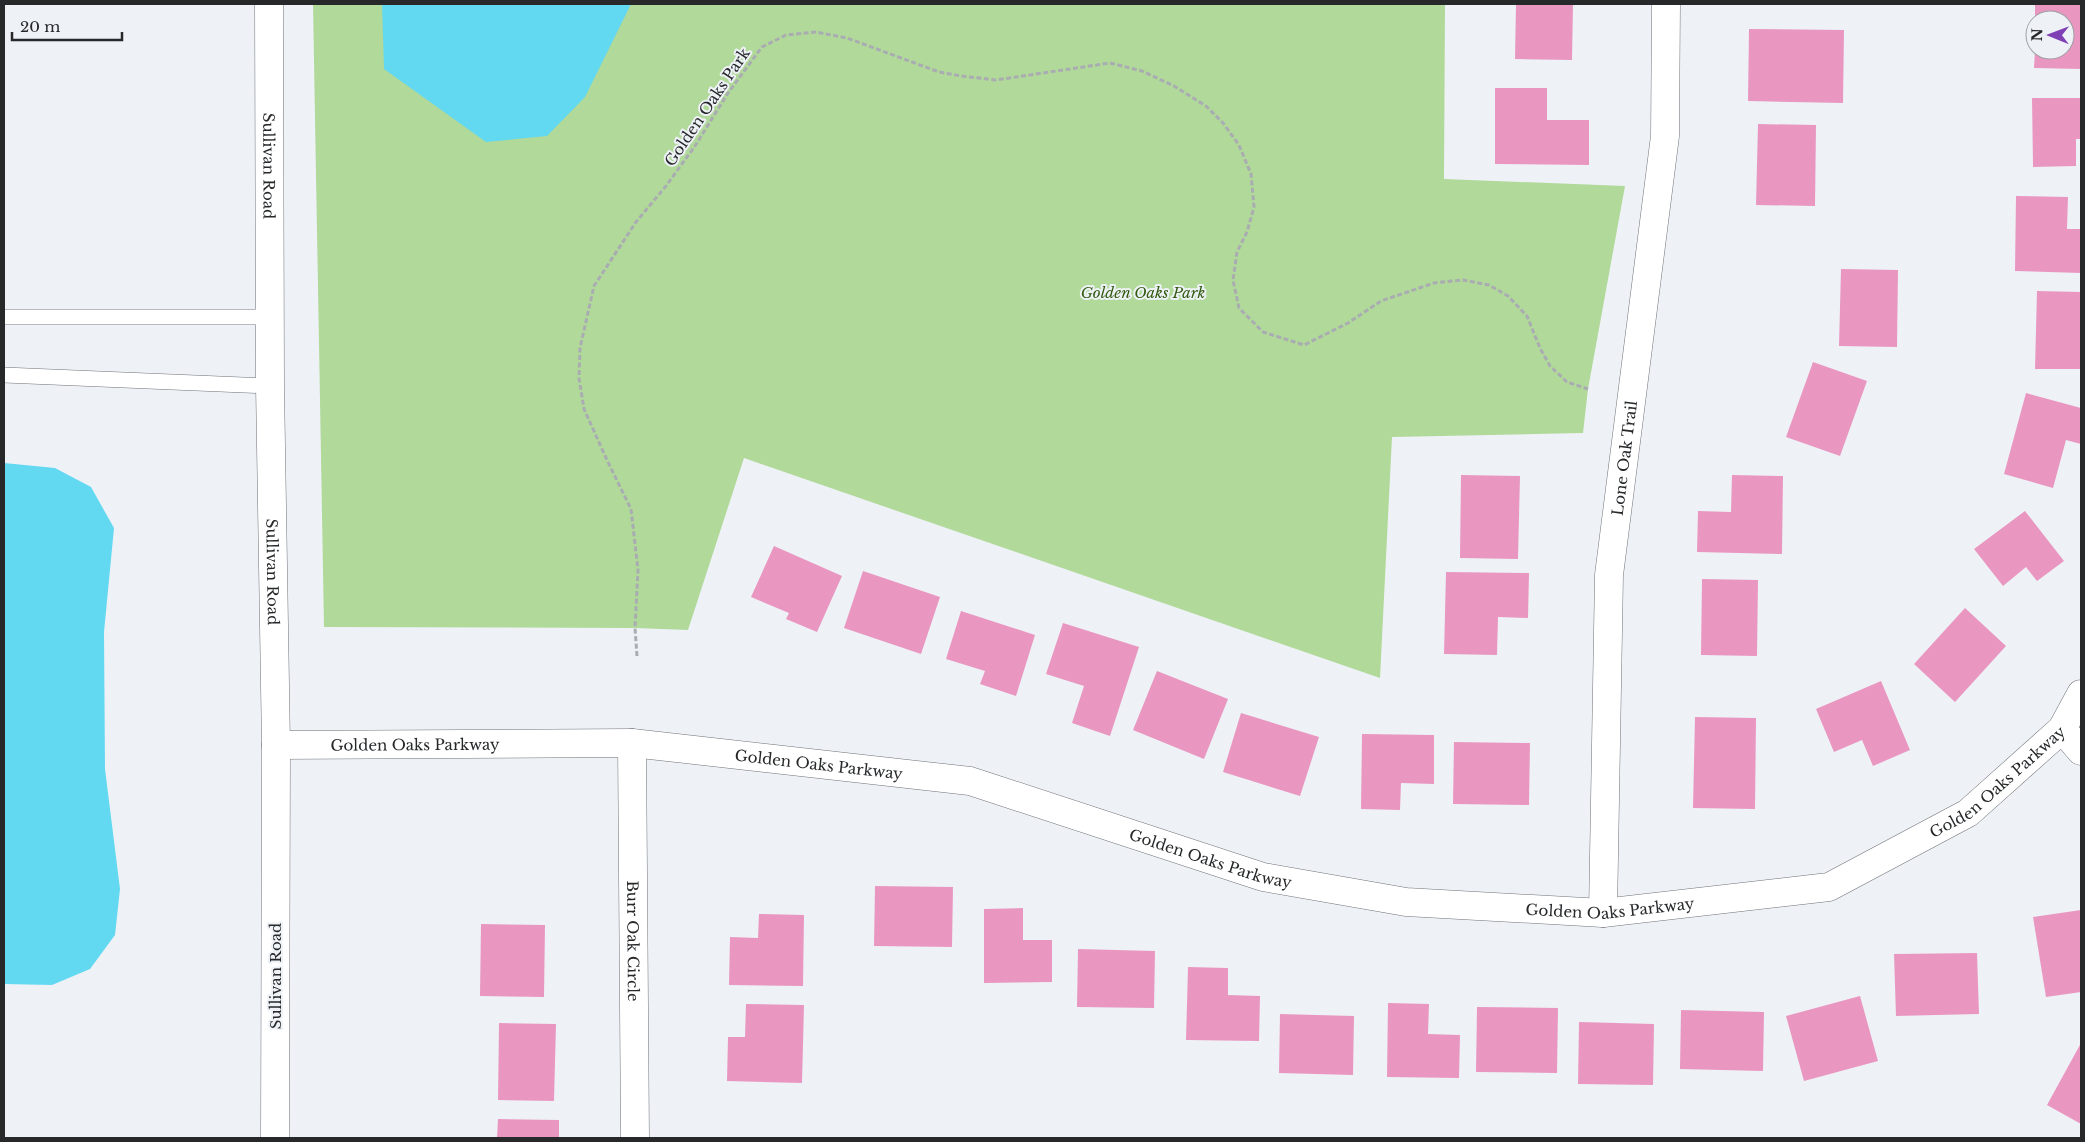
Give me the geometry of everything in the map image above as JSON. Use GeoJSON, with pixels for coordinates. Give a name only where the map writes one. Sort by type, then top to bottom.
{"type":"FeatureCollection","features":[{"type":"Feature","properties":{"kind":"street","name":"Sullivan Road"},"geometry":{"type":"LineString","coordinates":[[269,4],[270,386],[276,745],[275,1138]]}},
{"type":"Feature","properties":{"kind":"street","name":"Lone Oak Trail"},"geometry":{"type":"LineString","coordinates":[[1604,913],[1609,575],[1666,136],[1666,4]]}},
{"type":"Feature","properties":{"kind":"street","name":"Golden Oaks Parkway"},"geometry":{"type":"LineString","coordinates":[[276,745],[632,743],[970,782],[1264,877],[1406,902],[1604,913],[1829,887],[1968,813],[2062,730],[2081,694]]}},
{"type":"Feature","properties":{"kind":"street"},"geometry":{"type":"LineString","coordinates":[[2062,730],[2081,751]]}},
{"type":"Feature","properties":{"kind":"street","name":"Burr Oak Circle"},"geometry":{"type":"LineString","coordinates":[[632,743],[635,1138]]}},
{"type":"Feature","properties":{"kind":"lane"},"geometry":{"type":"LineString","coordinates":[[4,317],[270,317]]}},
{"type":"Feature","properties":{"kind":"lane"},"geometry":{"type":"LineString","coordinates":[[4,375],[270,386]]}},
{"type":"Feature","properties":{"kind":"path","name":"Golden Oaks Park"},"geometry":{"type":"LineString","coordinates":[[637,656],[638,570],[631,509],[606,460],[584,409],[578,378],[580,348],[594,286],[636,222],[684,162],[728,94],[762,47],[786,35],[816,32],[847,38],[939,72],[996,80],[1110,64],[1142,71],[1174,86],[1206,106],[1223,123],[1240,145],[1251,174],[1254,207],[1247,232],[1237,252],[1233,280],[1239,308],[1262,332],[1304,345],[1348,323],[1381,301],[1434,283],[1463,280],[1490,285],[1508,296],[1527,316],[1540,348],[1550,366],[1567,382],[1588,389]]}},
{"type":"Feature","properties":{"kind":"green space","name":"Golden Oaks Park"},"geometry":{"type":"Polygon","coordinates":[[[313,4],[1445,4],[1444,179],[1625,186],[1588,389],[1583,433],[1392,437],[1380,678],[744,458],[688,630],[635,628],[324,627],[313,4]]]}},
{"type":"Feature","properties":{"kind":"water"},"geometry":{"type":"Polygon","coordinates":[[[382,4],[631,4],[585,97],[547,136],[486,142],[384,69],[382,4]]]}},
{"type":"Feature","properties":{"kind":"water"},"geometry":{"type":"Polygon","coordinates":[[[4,463],[55,468],[91,487],[114,528],[104,632],[105,769],[120,889],[115,935],[90,969],[52,985],[4,984],[4,463]]]}},
{"type":"Feature","properties":{"kind":"building"},"geometry":{"type":"Polygon","coordinates":[[[1516,4],[1573,4],[1572,60],[1515,59],[1516,4]]]}},
{"type":"Feature","properties":{"kind":"building"},"geometry":{"type":"Polygon","coordinates":[[[2035,4],[2081,4],[2081,69],[2034,68],[2034,60],[2075,60],[2075,10],[2035,10],[2035,4]]]}},
{"type":"Feature","properties":{"kind":"building"},"geometry":{"type":"Polygon","coordinates":[[[1749,29],[1844,30],[1843,103],[1748,101],[1749,29]]]}},
{"type":"Feature","properties":{"kind":"building"},"geometry":{"type":"Polygon","coordinates":[[[1495,88],[1547,88],[1547,120],[1589,120],[1589,165],[1495,164],[1495,88]]]}},
{"type":"Feature","properties":{"kind":"building"},"geometry":{"type":"Polygon","coordinates":[[[2032,98],[2081,98],[2081,139],[2076,139],[2076,166],[2033,167],[2032,98]]]}},
{"type":"Feature","properties":{"kind":"building"},"geometry":{"type":"Polygon","coordinates":[[[1758,124],[1816,125],[1815,206],[1756,205],[1758,124]]]}},
{"type":"Feature","properties":{"kind":"building"},"geometry":{"type":"Polygon","coordinates":[[[2016,196],[2068,197],[2067,229],[2081,229],[2081,273],[2015,271],[2016,196]]]}},
{"type":"Feature","properties":{"kind":"building"},"geometry":{"type":"Polygon","coordinates":[[[1841,269],[1898,270],[1897,347],[1839,346],[1841,269]]]}},
{"type":"Feature","properties":{"kind":"building"},"geometry":{"type":"Polygon","coordinates":[[[2037,291],[2081,292],[2081,369],[2035,369],[2037,291]]]}},
{"type":"Feature","properties":{"kind":"building"},"geometry":{"type":"Polygon","coordinates":[[[1813,362],[1867,381],[1840,456],[1786,437],[1813,362]]]}},
{"type":"Feature","properties":{"kind":"building"},"geometry":{"type":"Polygon","coordinates":[[[2026,393],[2081,408],[2081,444],[2066,440],[2053,488],[2004,474],[2026,393]]]}},
{"type":"Feature","properties":{"kind":"building"},"geometry":{"type":"Polygon","coordinates":[[[1461,475],[1520,476],[1518,559],[1460,558],[1461,475]]]}},
{"type":"Feature","properties":{"kind":"building"},"geometry":{"type":"Polygon","coordinates":[[[1732,475],[1783,476],[1782,554],[1697,552],[1698,511],[1731,512],[1732,475]]]}},
{"type":"Feature","properties":{"kind":"building"},"geometry":{"type":"Polygon","coordinates":[[[2025,511],[2064,561],[2037,581],[2026,567],[2003,586],[1974,549],[2025,511]]]}},
{"type":"Feature","properties":{"kind":"building"},"geometry":{"type":"Polygon","coordinates":[[[774,546],[842,576],[817,632],[786,619],[789,613],[751,597],[774,546]]]}},
{"type":"Feature","properties":{"kind":"building"},"geometry":{"type":"Polygon","coordinates":[[[863,571],[940,597],[921,654],[844,628],[863,571]]]}},
{"type":"Feature","properties":{"kind":"building"},"geometry":{"type":"Polygon","coordinates":[[[1446,572],[1529,573],[1528,618],[1498,617],[1497,655],[1444,654],[1446,572]]]}},
{"type":"Feature","properties":{"kind":"building"},"geometry":{"type":"Polygon","coordinates":[[[1702,579],[1758,580],[1757,656],[1701,655],[1702,579]]]}},
{"type":"Feature","properties":{"kind":"building"},"geometry":{"type":"Polygon","coordinates":[[[1965,608],[2006,646],[1955,702],[1914,664],[1965,608]]]}},
{"type":"Feature","properties":{"kind":"building"},"geometry":{"type":"Polygon","coordinates":[[[961,611],[1035,635],[1016,696],[980,684],[985,671],[946,659],[961,611]]]}},
{"type":"Feature","properties":{"kind":"building"},"geometry":{"type":"Polygon","coordinates":[[[1063,623],[1139,647],[1110,736],[1072,723],[1084,686],[1046,674],[1063,623]]]}},
{"type":"Feature","properties":{"kind":"building"},"geometry":{"type":"Polygon","coordinates":[[[1157,671],[1228,699],[1204,759],[1133,730],[1157,671]]]}},
{"type":"Feature","properties":{"kind":"building"},"geometry":{"type":"Polygon","coordinates":[[[1881,681],[1910,750],[1873,766],[1862,740],[1834,752],[1816,709],[1881,681]]]}},
{"type":"Feature","properties":{"kind":"building"},"geometry":{"type":"Polygon","coordinates":[[[1241,713],[1319,737],[1300,796],[1223,772],[1241,713]]]}},
{"type":"Feature","properties":{"kind":"building"},"geometry":{"type":"Polygon","coordinates":[[[1695,717],[1756,718],[1755,809],[1693,808],[1695,717]]]}},
{"type":"Feature","properties":{"kind":"building"},"geometry":{"type":"Polygon","coordinates":[[[1362,734],[1434,735],[1434,784],[1401,783],[1400,810],[1361,809],[1362,734]]]}},
{"type":"Feature","properties":{"kind":"building"},"geometry":{"type":"Polygon","coordinates":[[[1454,742],[1530,743],[1529,805],[1453,804],[1454,742]]]}},
{"type":"Feature","properties":{"kind":"building"},"geometry":{"type":"Polygon","coordinates":[[[875,886],[953,887],[952,947],[874,946],[875,886]]]}},
{"type":"Feature","properties":{"kind":"building"},"geometry":{"type":"Polygon","coordinates":[[[1023,908],[1023,940],[1052,940],[1052,982],[984,983],[984,909],[1023,908]]]}},
{"type":"Feature","properties":{"kind":"building"},"geometry":{"type":"Polygon","coordinates":[[[2081,910],[2081,992],[2046,997],[2033,917],[2081,910]]]}},
{"type":"Feature","properties":{"kind":"building"},"geometry":{"type":"Polygon","coordinates":[[[759,914],[804,915],[803,986],[729,985],[730,937],[758,938],[759,914]]]}},
{"type":"Feature","properties":{"kind":"building"},"geometry":{"type":"Polygon","coordinates":[[[481,924],[545,925],[544,997],[480,996],[481,924]]]}},
{"type":"Feature","properties":{"kind":"building"},"geometry":{"type":"Polygon","coordinates":[[[1078,949],[1155,951],[1154,1008],[1077,1007],[1078,949]]]}},
{"type":"Feature","properties":{"kind":"building"},"geometry":{"type":"Polygon","coordinates":[[[1977,953],[1979,1014],[1896,1016],[1894,954],[1977,953]]]}},
{"type":"Feature","properties":{"kind":"building"},"geometry":{"type":"Polygon","coordinates":[[[1188,967],[1228,968],[1228,995],[1260,996],[1259,1041],[1186,1040],[1188,967]]]}},
{"type":"Feature","properties":{"kind":"building"},"geometry":{"type":"Polygon","coordinates":[[[1860,996],[1878,1061],[1804,1081],[1786,1016],[1860,996]]]}},
{"type":"Feature","properties":{"kind":"building"},"geometry":{"type":"Polygon","coordinates":[[[1388,1003],[1429,1004],[1428,1034],[1460,1035],[1459,1078],[1387,1077],[1388,1003]]]}},
{"type":"Feature","properties":{"kind":"building"},"geometry":{"type":"Polygon","coordinates":[[[746,1004],[804,1005],[802,1083],[727,1081],[728,1037],[745,1037],[746,1004]]]}},
{"type":"Feature","properties":{"kind":"building"},"geometry":{"type":"Polygon","coordinates":[[[1477,1007],[1558,1008],[1557,1073],[1476,1072],[1477,1007]]]}},
{"type":"Feature","properties":{"kind":"building"},"geometry":{"type":"Polygon","coordinates":[[[1681,1010],[1764,1012],[1763,1071],[1680,1069],[1681,1010]]]}},
{"type":"Feature","properties":{"kind":"building"},"geometry":{"type":"Polygon","coordinates":[[[1280,1014],[1354,1016],[1353,1075],[1279,1073],[1280,1014]]]}},
{"type":"Feature","properties":{"kind":"building"},"geometry":{"type":"Polygon","coordinates":[[[1579,1022],[1654,1024],[1653,1085],[1578,1084],[1579,1022]]]}},
{"type":"Feature","properties":{"kind":"building"},"geometry":{"type":"Polygon","coordinates":[[[499,1023],[556,1024],[554,1101],[498,1100],[499,1023]]]}},
{"type":"Feature","properties":{"kind":"building"},"geometry":{"type":"Polygon","coordinates":[[[2081,1043],[2081,1124],[2047,1105],[2081,1043]]]}},
{"type":"Feature","properties":{"kind":"building"},"geometry":{"type":"Polygon","coordinates":[[[498,1119],[559,1120],[559,1138],[497,1138],[498,1119]]]}}]}
